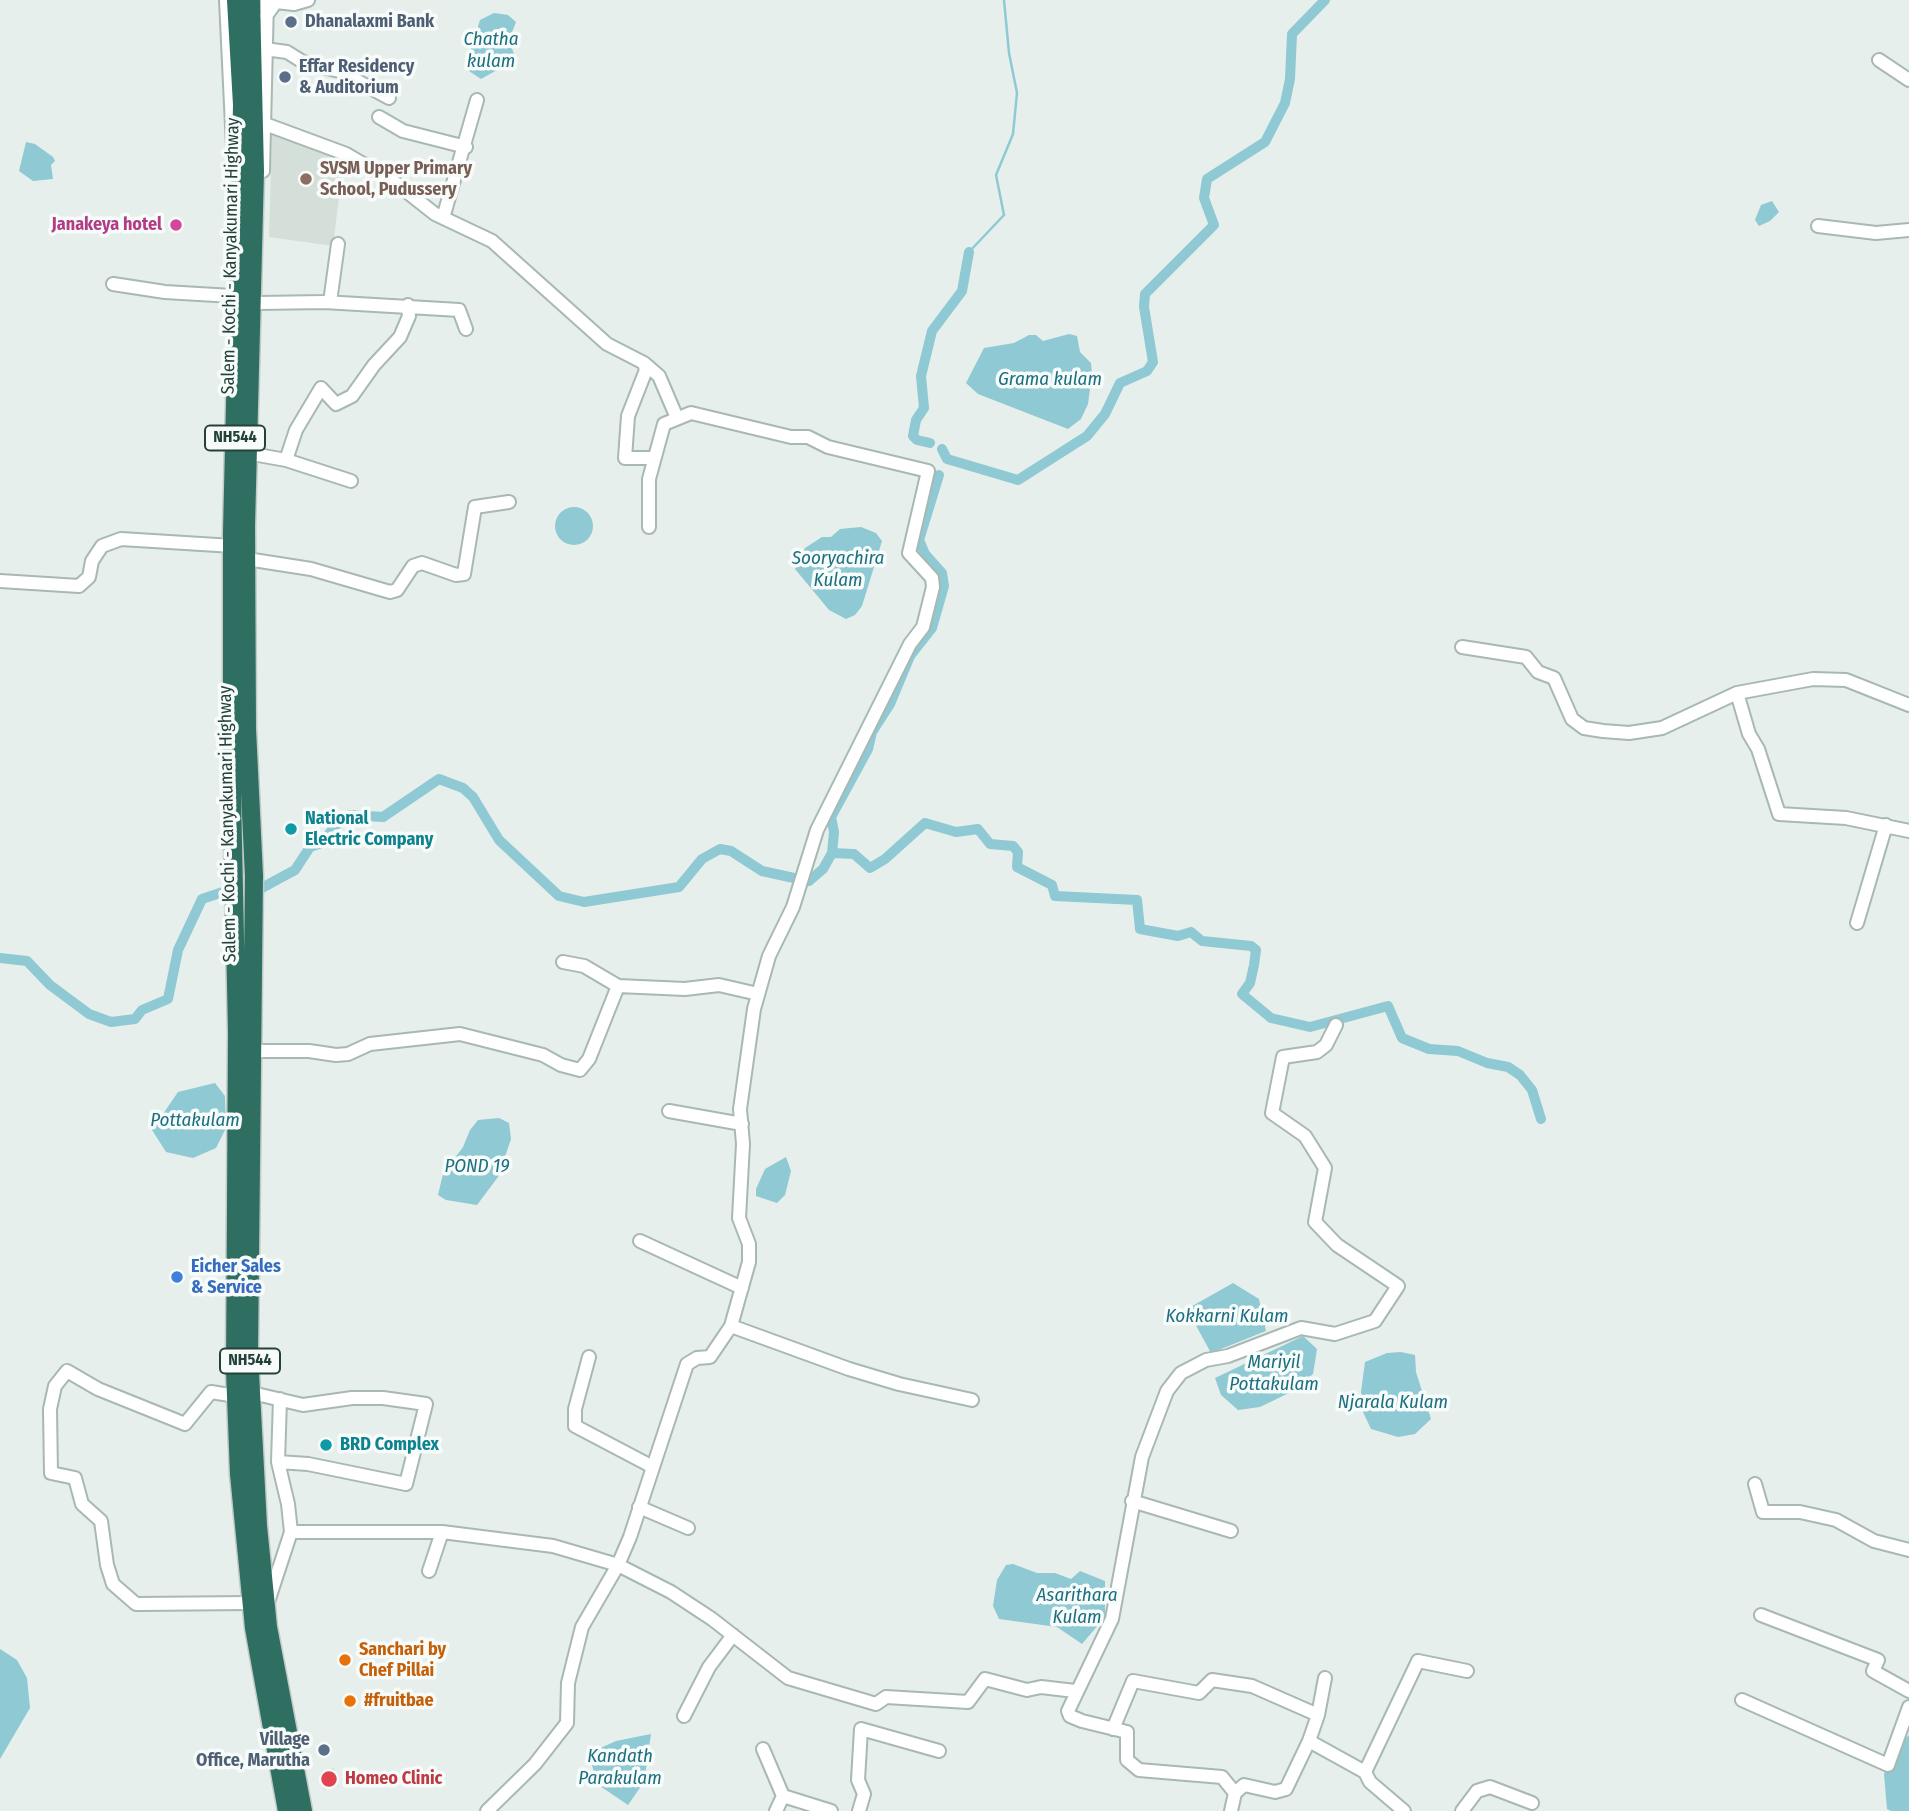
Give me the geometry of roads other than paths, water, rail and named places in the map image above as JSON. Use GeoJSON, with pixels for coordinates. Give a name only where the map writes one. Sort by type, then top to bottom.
{"type":"FeatureCollection","features":[{"type":"Feature","properties":{"kind":"highway","name":"Salem - Kochi - Kanyakumari Highway"},"geometry":{"type":"LineString","coordinates":[[236,0],[242,105],[232,539],[235,876],[245,908],[250,1051],[249,1354],[244,1395]]}},
{"type":"Feature","properties":{"kind":"highway","name":"Salem - Kochi - Kanyakumari Highway"},"geometry":{"type":"LineString","coordinates":[[251,0],[255,171],[247,453],[247,754],[254,876],[245,908],[244,1395],[258,1526],[261,1627],[287,1811]]}},
{"type":"Feature","properties":{"kind":"highway","name":"Salem - Kochi - Kanyakumari Highway"},"geometry":{"type":"LineString","coordinates":[[261,1627],[305,1811]]}},
{"type":"Feature","properties":{"kind":"street"},"geometry":{"type":"LineString","coordinates":[[0,581],[79,586],[89,577],[92,561],[102,546],[121,539],[232,539],[233,145],[226,0]]}},
{"type":"Feature","properties":{"kind":"street"},"geometry":{"type":"LineString","coordinates":[[249,345],[259,303],[267,0]]}},
{"type":"Feature","properties":{"kind":"street"},"geometry":{"type":"LineString","coordinates":[[266,17],[276,2],[294,4],[308,0]]}},
{"type":"Feature","properties":{"kind":"street"},"geometry":{"type":"LineString","coordinates":[[265,49],[287,52],[303,62],[339,71],[389,98]]}},
{"type":"Feature","properties":{"kind":"street"},"geometry":{"type":"LineString","coordinates":[[1880,60],[1909,80]]}},
{"type":"Feature","properties":{"kind":"street"},"geometry":{"type":"LineString","coordinates":[[443,218],[466,147],[477,100]]}},
{"type":"Feature","properties":{"kind":"street"},"geometry":{"type":"LineString","coordinates":[[379,117],[403,131],[466,147]]}},
{"type":"Feature","properties":{"kind":"street"},"geometry":{"type":"LineString","coordinates":[[265,124],[358,160],[443,218],[492,241],[607,344],[644,363],[659,376],[677,418]]}},
{"type":"Feature","properties":{"kind":"street"},"geometry":{"type":"LineString","coordinates":[[1818,226],[1876,233],[1909,230]]}},
{"type":"Feature","properties":{"kind":"street"},"geometry":{"type":"LineString","coordinates":[[330,302],[338,244]]}},
{"type":"Feature","properties":{"kind":"street"},"geometry":{"type":"LineString","coordinates":[[113,284],[165,292],[232,296]]}},
{"type":"Feature","properties":{"kind":"street"},"geometry":{"type":"LineString","coordinates":[[259,303],[330,302],[458,310],[466,330]]}},
{"type":"Feature","properties":{"kind":"street"},"geometry":{"type":"LineString","coordinates":[[286,460],[296,430],[321,388],[336,404],[352,396],[373,365],[400,337],[409,316],[408,306]]}},
{"type":"Feature","properties":{"kind":"street"},"geometry":{"type":"LineString","coordinates":[[644,363],[646,370],[628,416],[625,453],[628,460],[652,458]]}},
{"type":"Feature","properties":{"kind":"street"},"geometry":{"type":"LineString","coordinates":[[487,1811],[542,1756],[567,1723],[568,1683],[582,1628],[618,1566],[687,1364],[697,1358],[710,1357],[731,1326],[750,1262],[749,1244],[739,1218],[743,1166],[741,1124],[742,1096],[758,994],[769,956],[793,907],[817,830],[910,644],[923,627],[933,587],[932,578],[909,553],[929,471],[828,447],[808,437],[791,437],[691,413],[664,424],[652,458],[649,527]]}},
{"type":"Feature","properties":{"kind":"street"},"geometry":{"type":"LineString","coordinates":[[247,453],[286,460],[351,481]]}},
{"type":"Feature","properties":{"kind":"street"},"geometry":{"type":"LineString","coordinates":[[247,559],[311,569],[390,592],[397,590],[413,566],[422,563],[456,575],[464,574],[475,507],[509,502]]}},
{"type":"Feature","properties":{"kind":"street"},"geometry":{"type":"LineString","coordinates":[[1462,647],[1526,657],[1538,672],[1554,678],[1572,719],[1584,728],[1629,733],[1662,728],[1737,693],[1813,679],[1846,680],[1909,705]]}},
{"type":"Feature","properties":{"kind":"street"},"geometry":{"type":"LineString","coordinates":[[1737,693],[1749,734],[1758,750],[1779,814],[1846,818],[1909,831]]}},
{"type":"Feature","properties":{"kind":"street"},"geometry":{"type":"LineString","coordinates":[[1857,923],[1886,825]]}},
{"type":"Feature","properties":{"kind":"street"},"geometry":{"type":"LineString","coordinates":[[563,962],[584,966],[618,986],[685,989],[719,985],[758,994]]}},
{"type":"Feature","properties":{"kind":"street"},"geometry":{"type":"LineString","coordinates":[[250,1051],[309,1051],[336,1055],[370,1044],[460,1034],[543,1055],[561,1065],[580,1070],[589,1059],[618,986]]}},
{"type":"Feature","properties":{"kind":"street"},"geometry":{"type":"LineString","coordinates":[[1235,1793],[1222,1777],[1139,1770],[1128,1760],[1127,1732],[1070,1716],[1068,1711],[1075,1691],[1112,1619],[1132,1501],[1156,1414],[1167,1391],[1181,1373],[1206,1360],[1228,1356],[1301,1328],[1335,1334],[1375,1321],[1398,1286],[1337,1245],[1315,1222],[1325,1168],[1305,1136],[1272,1113],[1283,1057],[1317,1052],[1326,1045],[1336,1025]]}},
{"type":"Feature","properties":{"kind":"street"},"geometry":{"type":"LineString","coordinates":[[669,1111],[741,1124]]}},
{"type":"Feature","properties":{"kind":"street"},"geometry":{"type":"LineString","coordinates":[[640,1241],[742,1288]]}},
{"type":"Feature","properties":{"kind":"street"},"geometry":{"type":"LineString","coordinates":[[731,1326],[849,1369],[899,1384],[972,1400]]}},
{"type":"Feature","properties":{"kind":"street"},"geometry":{"type":"LineString","coordinates":[[589,1357],[575,1409],[575,1426],[651,1466]]}},
{"type":"Feature","properties":{"kind":"street"},"geometry":{"type":"LineString","coordinates":[[278,1462],[308,1464],[406,1484],[426,1404],[383,1398],[352,1398],[303,1405],[280,1399],[211,1392],[185,1424],[98,1389],[67,1371],[55,1386],[50,1409],[51,1473],[75,1478],[82,1504],[101,1521],[107,1565],[113,1584],[136,1604],[259,1604],[291,1532],[288,1504],[278,1462],[280,1399]]}},
{"type":"Feature","properties":{"kind":"street"},"geometry":{"type":"LineString","coordinates":[[1755,1484],[1763,1512],[1800,1512],[1836,1520],[1874,1541],[1909,1550]]}},
{"type":"Feature","properties":{"kind":"street"},"geometry":{"type":"LineString","coordinates":[[1132,1501],[1231,1531]]}},
{"type":"Feature","properties":{"kind":"street"},"geometry":{"type":"LineString","coordinates":[[639,1507],[688,1528]]}},
{"type":"Feature","properties":{"kind":"street"},"geometry":{"type":"LineString","coordinates":[[291,1532],[442,1532],[553,1546],[618,1566],[671,1592],[788,1678],[876,1704],[886,1697],[968,1702],[985,1679],[1027,1690],[1041,1687],[1075,1691]]}},
{"type":"Feature","properties":{"kind":"street"},"geometry":{"type":"LineString","coordinates":[[429,1571],[442,1532]]}},
{"type":"Feature","properties":{"kind":"street"},"geometry":{"type":"LineString","coordinates":[[1761,1615],[1878,1660],[1873,1671],[1909,1691]]}},
{"type":"Feature","properties":{"kind":"street"},"geometry":{"type":"LineString","coordinates":[[684,1716],[709,1667],[733,1635]]}},
{"type":"Feature","properties":{"kind":"street"},"geometry":{"type":"LineString","coordinates":[[1364,1772],[1418,1661],[1467,1671]]}},
{"type":"Feature","properties":{"kind":"street"},"geometry":{"type":"LineString","coordinates":[[1231,1811],[1235,1793],[1244,1786],[1275,1792],[1286,1789],[1310,1741],[1325,1678]]}},
{"type":"Feature","properties":{"kind":"street"},"geometry":{"type":"LineString","coordinates":[[1113,1729],[1133,1681],[1199,1693],[1212,1680],[1251,1686],[1318,1715]]}},
{"type":"Feature","properties":{"kind":"street"},"geometry":{"type":"LineString","coordinates":[[1742,1700],[1888,1765],[1906,1726],[1909,1707]]}},
{"type":"Feature","properties":{"kind":"street"},"geometry":{"type":"LineString","coordinates":[[859,1811],[864,1794],[858,1780],[861,1729],[939,1751]]}},
{"type":"Feature","properties":{"kind":"street"},"geometry":{"type":"LineString","coordinates":[[1310,1741],[1364,1772],[1370,1782],[1404,1811]]}},
{"type":"Feature","properties":{"kind":"street"},"geometry":{"type":"LineString","coordinates":[[763,1749],[783,1796],[776,1811]]}},
{"type":"Feature","properties":{"kind":"street"},"geometry":{"type":"LineString","coordinates":[[1462,1811],[1477,1791],[1490,1787],[1532,1803]]}},
{"type":"Feature","properties":{"kind":"street"},"geometry":{"type":"LineString","coordinates":[[783,1796],[831,1811]]}},
{"type":"Feature","properties":{"kind":"water","name":"Chatha kulam"},"geometry":{"type":"Polygon","coordinates":[[[494,13],[508,15],[516,22],[509,40],[514,54],[504,66],[481,79],[469,71],[468,60],[480,20],[494,13]]]}},
{"type":"Feature","properties":{"kind":"water"},"geometry":{"type":"Polygon","coordinates":[[[26,142],[35,144],[53,157],[53,179],[33,181],[19,171],[26,142]]]}},
{"type":"Feature","properties":{"kind":"water"},"geometry":{"type":"Polygon","coordinates":[[[1772,201],[1779,212],[1770,221],[1759,226],[1755,220],[1761,205],[1772,201]]]}},
{"type":"Feature","properties":{"kind":"water","name":"Grama kulam"},"geometry":{"type":"Polygon","coordinates":[[[1069,334],[1077,336],[1080,352],[1091,363],[1092,374],[1088,404],[1081,419],[1068,429],[978,394],[966,383],[984,348],[1014,343],[1029,335],[1036,335],[1043,341],[1069,334]]]}},
{"type":"Feature","properties":{"kind":"water"},"geometry":{"type":"Polygon","coordinates":[[[574,507],[588,512],[593,526],[588,540],[574,545],[560,540],[555,526],[560,512],[574,507]]]}},
{"type":"Feature","properties":{"kind":"water","name":"Sooryachira Kulam"},"geometry":{"type":"Polygon","coordinates":[[[861,527],[876,533],[882,541],[862,606],[855,615],[846,619],[829,610],[795,569],[805,548],[822,537],[831,537],[840,529],[861,527]]]}},
{"type":"Feature","properties":{"kind":"water","name":"Pottakulam"},"geometry":{"type":"Polygon","coordinates":[[[215,1083],[225,1096],[226,1128],[216,1148],[193,1158],[166,1152],[152,1130],[178,1092],[215,1083]]]}},
{"type":"Feature","properties":{"kind":"water","name":"POND 19"},"geometry":{"type":"Polygon","coordinates":[[[499,1118],[509,1123],[511,1139],[498,1177],[477,1205],[446,1200],[438,1195],[443,1174],[463,1147],[470,1130],[478,1120],[499,1118]]]}},
{"type":"Feature","properties":{"kind":"water"},"geometry":{"type":"Polygon","coordinates":[[[786,1157],[791,1171],[785,1195],[777,1203],[756,1196],[756,1189],[765,1169],[786,1157]]]}},
{"type":"Feature","properties":{"kind":"water","name":"Kokkarni Kulam"},"geometry":{"type":"Polygon","coordinates":[[[1233,1283],[1259,1299],[1266,1331],[1211,1353],[1187,1309],[1233,1283]]]}},
{"type":"Feature","properties":{"kind":"water","name":"Mariyil Pottakulam"},"geometry":{"type":"Polygon","coordinates":[[[1303,1336],[1317,1349],[1313,1374],[1291,1392],[1260,1407],[1238,1410],[1221,1395],[1215,1378],[1303,1336]]]}},
{"type":"Feature","properties":{"kind":"water","name":"Njarala Kulam"},"geometry":{"type":"Polygon","coordinates":[[[1387,1353],[1415,1355],[1416,1372],[1431,1419],[1415,1434],[1398,1437],[1371,1429],[1363,1412],[1361,1392],[1365,1362],[1387,1353]]]}},
{"type":"Feature","properties":{"kind":"water","name":"Asarithara Kulam"},"geometry":{"type":"Polygon","coordinates":[[[1013,1564],[1037,1573],[1055,1573],[1071,1579],[1080,1571],[1105,1581],[1105,1617],[1082,1644],[1057,1627],[999,1619],[993,1606],[997,1580],[1006,1565],[1013,1564]]]}},
{"type":"Feature","properties":{"kind":"water"},"geometry":{"type":"Polygon","coordinates":[[[0,1649],[17,1660],[27,1678],[30,1708],[0,1759],[0,1649]]]}},
{"type":"Feature","properties":{"kind":"water","name":"Kandath Parakulam"},"geometry":{"type":"Polygon","coordinates":[[[651,1734],[644,1782],[628,1805],[597,1784],[592,1765],[596,1750],[616,1741],[651,1734]]]}},
{"type":"Feature","properties":{"kind":"water"},"geometry":{"type":"Polygon","coordinates":[[[1909,1735],[1909,1811],[1891,1811],[1887,1809],[1884,1774],[1901,1743],[1909,1735]]]}},
{"type":"Feature","properties":{"kind":"waterway"},"geometry":{"type":"LineString","coordinates":[[969,252],[1004,215],[996,175],[1013,134],[1017,93],[1009,53],[1004,0]]}},
{"type":"Feature","properties":{"kind":"waterway"},"geometry":{"type":"LineString","coordinates":[[942,449],[947,459],[1018,480],[1087,436],[1105,414],[1120,383],[1147,371],[1153,362],[1144,307],[1145,294],[1214,225],[1204,198],[1207,179],[1265,142],[1285,103],[1290,79],[1292,34],[1325,0]]}},
{"type":"Feature","properties":{"kind":"waterway"},"geometry":{"type":"LineString","coordinates":[[930,443],[917,440],[913,436],[916,420],[924,408],[921,376],[932,331],[962,291],[969,252]]}},
{"type":"Feature","properties":{"kind":"waterway"},"geometry":{"type":"LineString","coordinates":[[809,881],[823,869],[832,853],[834,832],[831,817],[868,749],[872,732],[890,704],[910,656],[932,628],[944,586],[942,573],[925,554],[919,540],[939,475]]}},
{"type":"Feature","properties":{"kind":"waterway"},"geometry":{"type":"LineString","coordinates":[[0,958],[27,961],[50,985],[89,1014],[111,1022],[135,1019],[142,1010],[168,999],[178,950],[202,899],[226,891],[258,890],[295,870],[310,847],[322,843],[335,826],[349,815],[383,817],[439,779],[463,788],[473,797],[499,840],[559,896],[584,902],[679,887],[702,859],[720,849],[731,851],[762,871],[794,878]]}},
{"type":"Feature","properties":{"kind":"waterway"},"geometry":{"type":"LineString","coordinates":[[832,853],[854,854],[870,868],[885,859],[925,823],[956,832],[978,829],[990,844],[1013,846],[1018,852],[1017,867],[1052,885],[1055,896],[1137,900],[1140,929],[1178,936],[1191,932],[1202,941],[1251,946],[1256,950],[1254,965],[1250,983],[1242,994],[1271,1018],[1310,1027],[1388,1006],[1402,1038],[1429,1049],[1458,1051],[1487,1063],[1508,1067],[1520,1075],[1532,1090],[1541,1119]]}},
{"type":"Feature","properties":{"kind":"place","name":"Dhanalaxmi Bank"},"geometry":{"type":"Point","coordinates":[291,22]}},
{"type":"Feature","properties":{"kind":"place","name":"Effar Residency & Auditorium"},"geometry":{"type":"Point","coordinates":[285,77]}},
{"type":"Feature","properties":{"kind":"place","name":"SVSM Upper Primary School, Pudussery"},"geometry":{"type":"Point","coordinates":[306,179]}},
{"type":"Feature","properties":{"kind":"place","name":"Janakeya hotel"},"geometry":{"type":"Point","coordinates":[176,225]}},
{"type":"Feature","properties":{"kind":"place","name":"National Electric Company"},"geometry":{"type":"Point","coordinates":[291,829]}},
{"type":"Feature","properties":{"kind":"place","name":"Eicher Sales & Service"},"geometry":{"type":"Point","coordinates":[177,1277]}},
{"type":"Feature","properties":{"kind":"place","name":"BRD Complex"},"geometry":{"type":"Point","coordinates":[326,1445]}},
{"type":"Feature","properties":{"kind":"place","name":"Sanchari by Chef Pillai"},"geometry":{"type":"Point","coordinates":[345,1660]}},
{"type":"Feature","properties":{"kind":"place","name":"#fruitbae"},"geometry":{"type":"Point","coordinates":[350,1701]}},
{"type":"Feature","properties":{"kind":"place","name":"Village Office, Marutha"},"geometry":{"type":"Point","coordinates":[324,1750]}},
{"type":"Feature","properties":{"kind":"place","name":"Homeo Clinic"},"geometry":{"type":"Point","coordinates":[329,1779]}}]}
